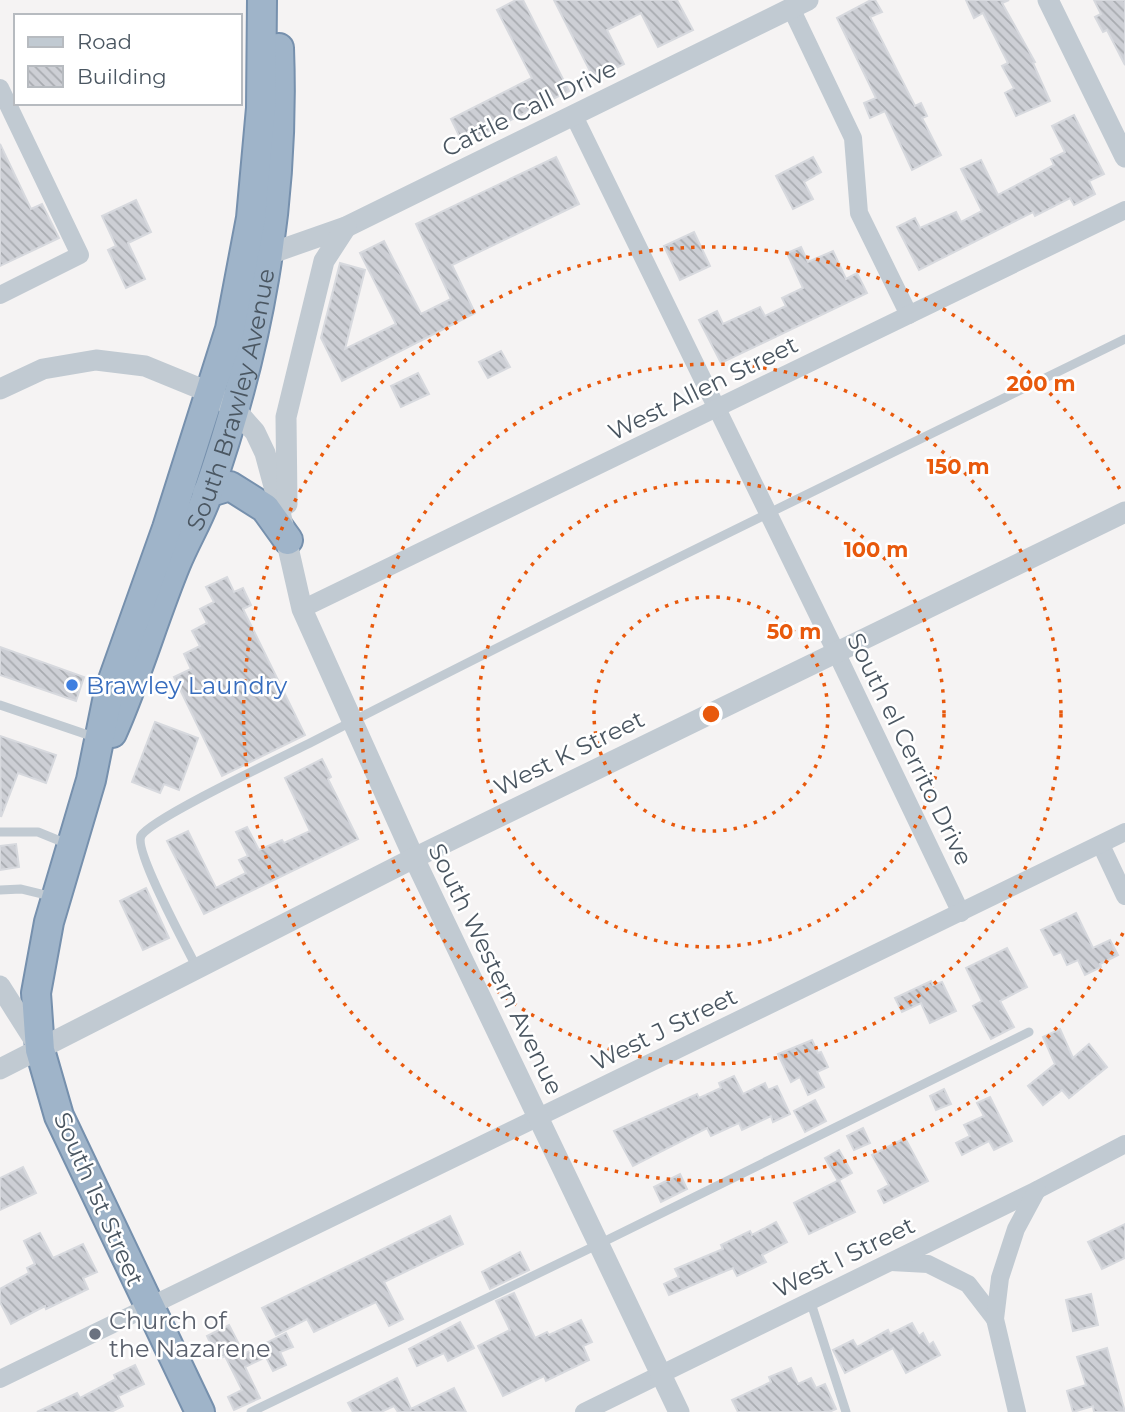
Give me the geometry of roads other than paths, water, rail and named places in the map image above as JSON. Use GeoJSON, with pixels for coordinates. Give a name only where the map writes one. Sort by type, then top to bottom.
{"type":"FeatureCollection","features":[{"type":"Feature","properties":{"kind":"highway","name":"South Brawley Avenue"},"geometry":{"type":"LineString","coordinates":[[40,1050],[36,993],[49,922],[91,780],[109,691],[167,528],[230,328],[251,218],[261,108],[262,0]]}},
{"type":"Feature","properties":{"kind":"highway","name":"South Brawley Avenue"},"geometry":{"type":"LineString","coordinates":[[91,780],[131,691],[176,564],[207,493],[255,334],[269,254],[281,104],[278,0]]}},
{"type":"Feature","properties":{"kind":"highway"},"geometry":{"type":"LineString","coordinates":[[207,493],[230,486],[265,508],[288,540]]}},
{"type":"Feature","properties":{"kind":"highway","name":"South 1st Street"},"geometry":{"type":"LineString","coordinates":[[40,1050],[59,1116],[200,1412]]}},
{"type":"Feature","properties":{"kind":"street"},"geometry":{"type":"LineString","coordinates":[[1048,0],[1125,158]]}},
{"type":"Feature","properties":{"kind":"street","name":"Cattle Call Drive"},"geometry":{"type":"LineString","coordinates":[[269,254],[346,227],[799,4]]}},
{"type":"Feature","properties":{"kind":"street"},"geometry":{"type":"LineString","coordinates":[[799,4],[853,138],[859,213],[909,315]]}},
{"type":"Feature","properties":{"kind":"street"},"geometry":{"type":"LineString","coordinates":[[0,88],[79,255],[0,295]]}},
{"type":"Feature","properties":{"kind":"street","name":"South el Cerrito Drive"},"geometry":{"type":"LineString","coordinates":[[574,116],[961,913]]}},
{"type":"Feature","properties":{"kind":"street","name":"West Allen Street"},"geometry":{"type":"LineString","coordinates":[[302,609],[1125,210]]}},
{"type":"Feature","properties":{"kind":"street","name":"South Western Avenue"},"geometry":{"type":"LineString","coordinates":[[288,540],[286,417],[324,261],[346,227]]}},
{"type":"Feature","properties":{"kind":"street","name":"South Western Avenue"},"geometry":{"type":"LineString","coordinates":[[0,389],[43,369],[96,360],[145,366],[211,393],[234,408],[255,432],[265,453],[288,540],[302,609],[414,858],[679,1412]]}},
{"type":"Feature","properties":{"kind":"street","name":"West K Street"},"geometry":{"type":"LineString","coordinates":[[0,1069],[414,858],[1125,512]]}},
{"type":"Feature","properties":{"kind":"street","name":"West J Street"},"geometry":{"type":"LineString","coordinates":[[0,1379],[1125,832]]}},
{"type":"Feature","properties":{"kind":"street"},"geometry":{"type":"LineString","coordinates":[[1101,845],[1125,896]]}},
{"type":"Feature","properties":{"kind":"street","name":"South 1st Street"},"geometry":{"type":"LineString","coordinates":[[0,986],[40,1050]]}},
{"type":"Feature","properties":{"kind":"street","name":"West I Street"},"geometry":{"type":"LineString","coordinates":[[584,1412],[1037,1190],[1125,1144]]}},
{"type":"Feature","properties":{"kind":"street"},"geometry":{"type":"LineString","coordinates":[[1017,1412],[995,1319],[1004,1266],[1016,1229],[1037,1190]]}},
{"type":"Feature","properties":{"kind":"street"},"geometry":{"type":"LineString","coordinates":[[889,1262],[928,1264],[968,1284],[995,1319]]}},
{"type":"Feature","properties":{"kind":"lane"},"geometry":{"type":"LineString","coordinates":[[197,969],[146,864],[139,842],[142,833],[173,813],[352,721],[768,513],[1125,339]]}},
{"type":"Feature","properties":{"kind":"lane"},"geometry":{"type":"LineString","coordinates":[[0,705],[99,738]]}},
{"type":"Feature","properties":{"kind":"lane"},"geometry":{"type":"LineString","coordinates":[[0,832],[38,832],[71,845]]}},
{"type":"Feature","properties":{"kind":"lane"},"geometry":{"type":"LineString","coordinates":[[0,890],[21,889],[56,898]]}},
{"type":"Feature","properties":{"kind":"lane"},"geometry":{"type":"LineString","coordinates":[[251,1412],[1029,1032]]}},
{"type":"Feature","properties":{"kind":"lane"},"geometry":{"type":"LineString","coordinates":[[810,1300],[846,1412]]}},
{"type":"Feature","properties":{"kind":"place","name":"Brawley Laundry"},"geometry":{"type":"Point","coordinates":[72,685]}},
{"type":"Feature","properties":{"kind":"place","name":"Church of the Nazarene"},"geometry":{"type":"Point","coordinates":[95,1334]}}]}
